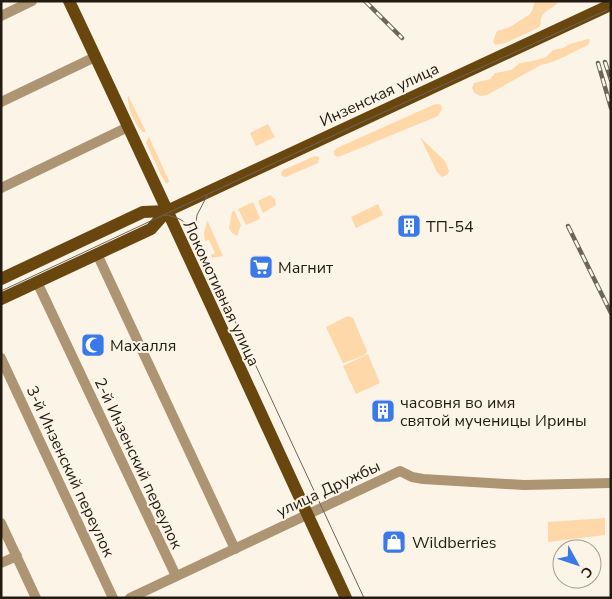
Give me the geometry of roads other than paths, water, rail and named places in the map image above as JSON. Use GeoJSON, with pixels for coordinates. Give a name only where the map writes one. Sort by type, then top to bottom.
{"type":"FeatureCollection","features":[{"type":"Feature","properties":{"kind":"main road","name":"Локомотивная улица"},"geometry":{"type":"LineString","coordinates":[[69,1],[346,598]]}},
{"type":"Feature","properties":{"kind":"main road","name":"Инзенская улица"},"geometry":{"type":"LineString","coordinates":[[1,279],[143,212],[167,211],[606,8]]}},
{"type":"Feature","properties":{"kind":"main road","name":"Инзенская улица"},"geometry":{"type":"LineString","coordinates":[[1,299],[151,229],[167,211]]}},
{"type":"Feature","properties":{"kind":"street"},"geometry":{"type":"LineString","coordinates":[[1,16],[32,1]]}},
{"type":"Feature","properties":{"kind":"street"},"geometry":{"type":"LineString","coordinates":[[1,102],[95,57]]}},
{"type":"Feature","properties":{"kind":"street"},"geometry":{"type":"LineString","coordinates":[[1,188],[128,127]]}},
{"type":"Feature","properties":{"kind":"street"},"geometry":{"type":"LineString","coordinates":[[97,254],[235,549]]}},
{"type":"Feature","properties":{"kind":"street","name":"2-й Инзенский переулок"},"geometry":{"type":"LineString","coordinates":[[37,282],[176,576]]}},
{"type":"Feature","properties":{"kind":"street","name":"3-й Инзенский переулок"},"geometry":{"type":"LineString","coordinates":[[1,358],[113,598]]}},
{"type":"Feature","properties":{"kind":"street","name":"улица Дружбы"},"geometry":{"type":"LineString","coordinates":[[130,598],[400,471],[412,477],[424,479],[524,484],[611,483]]}},
{"type":"Feature","properties":{"kind":"street"},"geometry":{"type":"LineString","coordinates":[[1,523],[36,598]]}},
{"type":"Feature","properties":{"kind":"street"},"geometry":{"type":"LineString","coordinates":[[1,564],[17,556]]}},
{"type":"Feature","properties":{"kind":"tram line"},"geometry":{"type":"LineString","coordinates":[[1,291],[607,10]]}},
{"type":"Feature","properties":{"kind":"tram line"},"geometry":{"type":"LineString","coordinates":[[194,235],[197,215],[207,196]]}},
{"type":"Feature","properties":{"kind":"tram line"},"geometry":{"type":"LineString","coordinates":[[164,215],[182,220],[195,235],[364,598]]}},
{"type":"Feature","properties":{"kind":"railway"},"geometry":{"type":"LineString","coordinates":[[365,1],[402,38]]}},
{"type":"Feature","properties":{"kind":"railway"},"geometry":{"type":"LineString","coordinates":[[605,62],[611,80]]}},
{"type":"Feature","properties":{"kind":"railway"},"geometry":{"type":"LineString","coordinates":[[598,63],[611,108]]}},
{"type":"Feature","properties":{"kind":"railway"},"geometry":{"type":"LineString","coordinates":[[568,226],[611,313]]}},
{"type":"Feature","properties":{"kind":"place","name":"ТП-54"},"geometry":{"type":"Point","coordinates":[409,226]}},
{"type":"Feature","properties":{"kind":"place","name":"Магнит"},"geometry":{"type":"Point","coordinates":[261,267]}},
{"type":"Feature","properties":{"kind":"place","name":"Махалля"},"geometry":{"type":"Point","coordinates":[93,345]}},
{"type":"Feature","properties":{"kind":"place","name":"часовня во имя святой мученицы Ирины"},"geometry":{"type":"Point","coordinates":[383,411]}},
{"type":"Feature","properties":{"kind":"place","name":"Wildberries"},"geometry":{"type":"Point","coordinates":[394,542]}}]}
